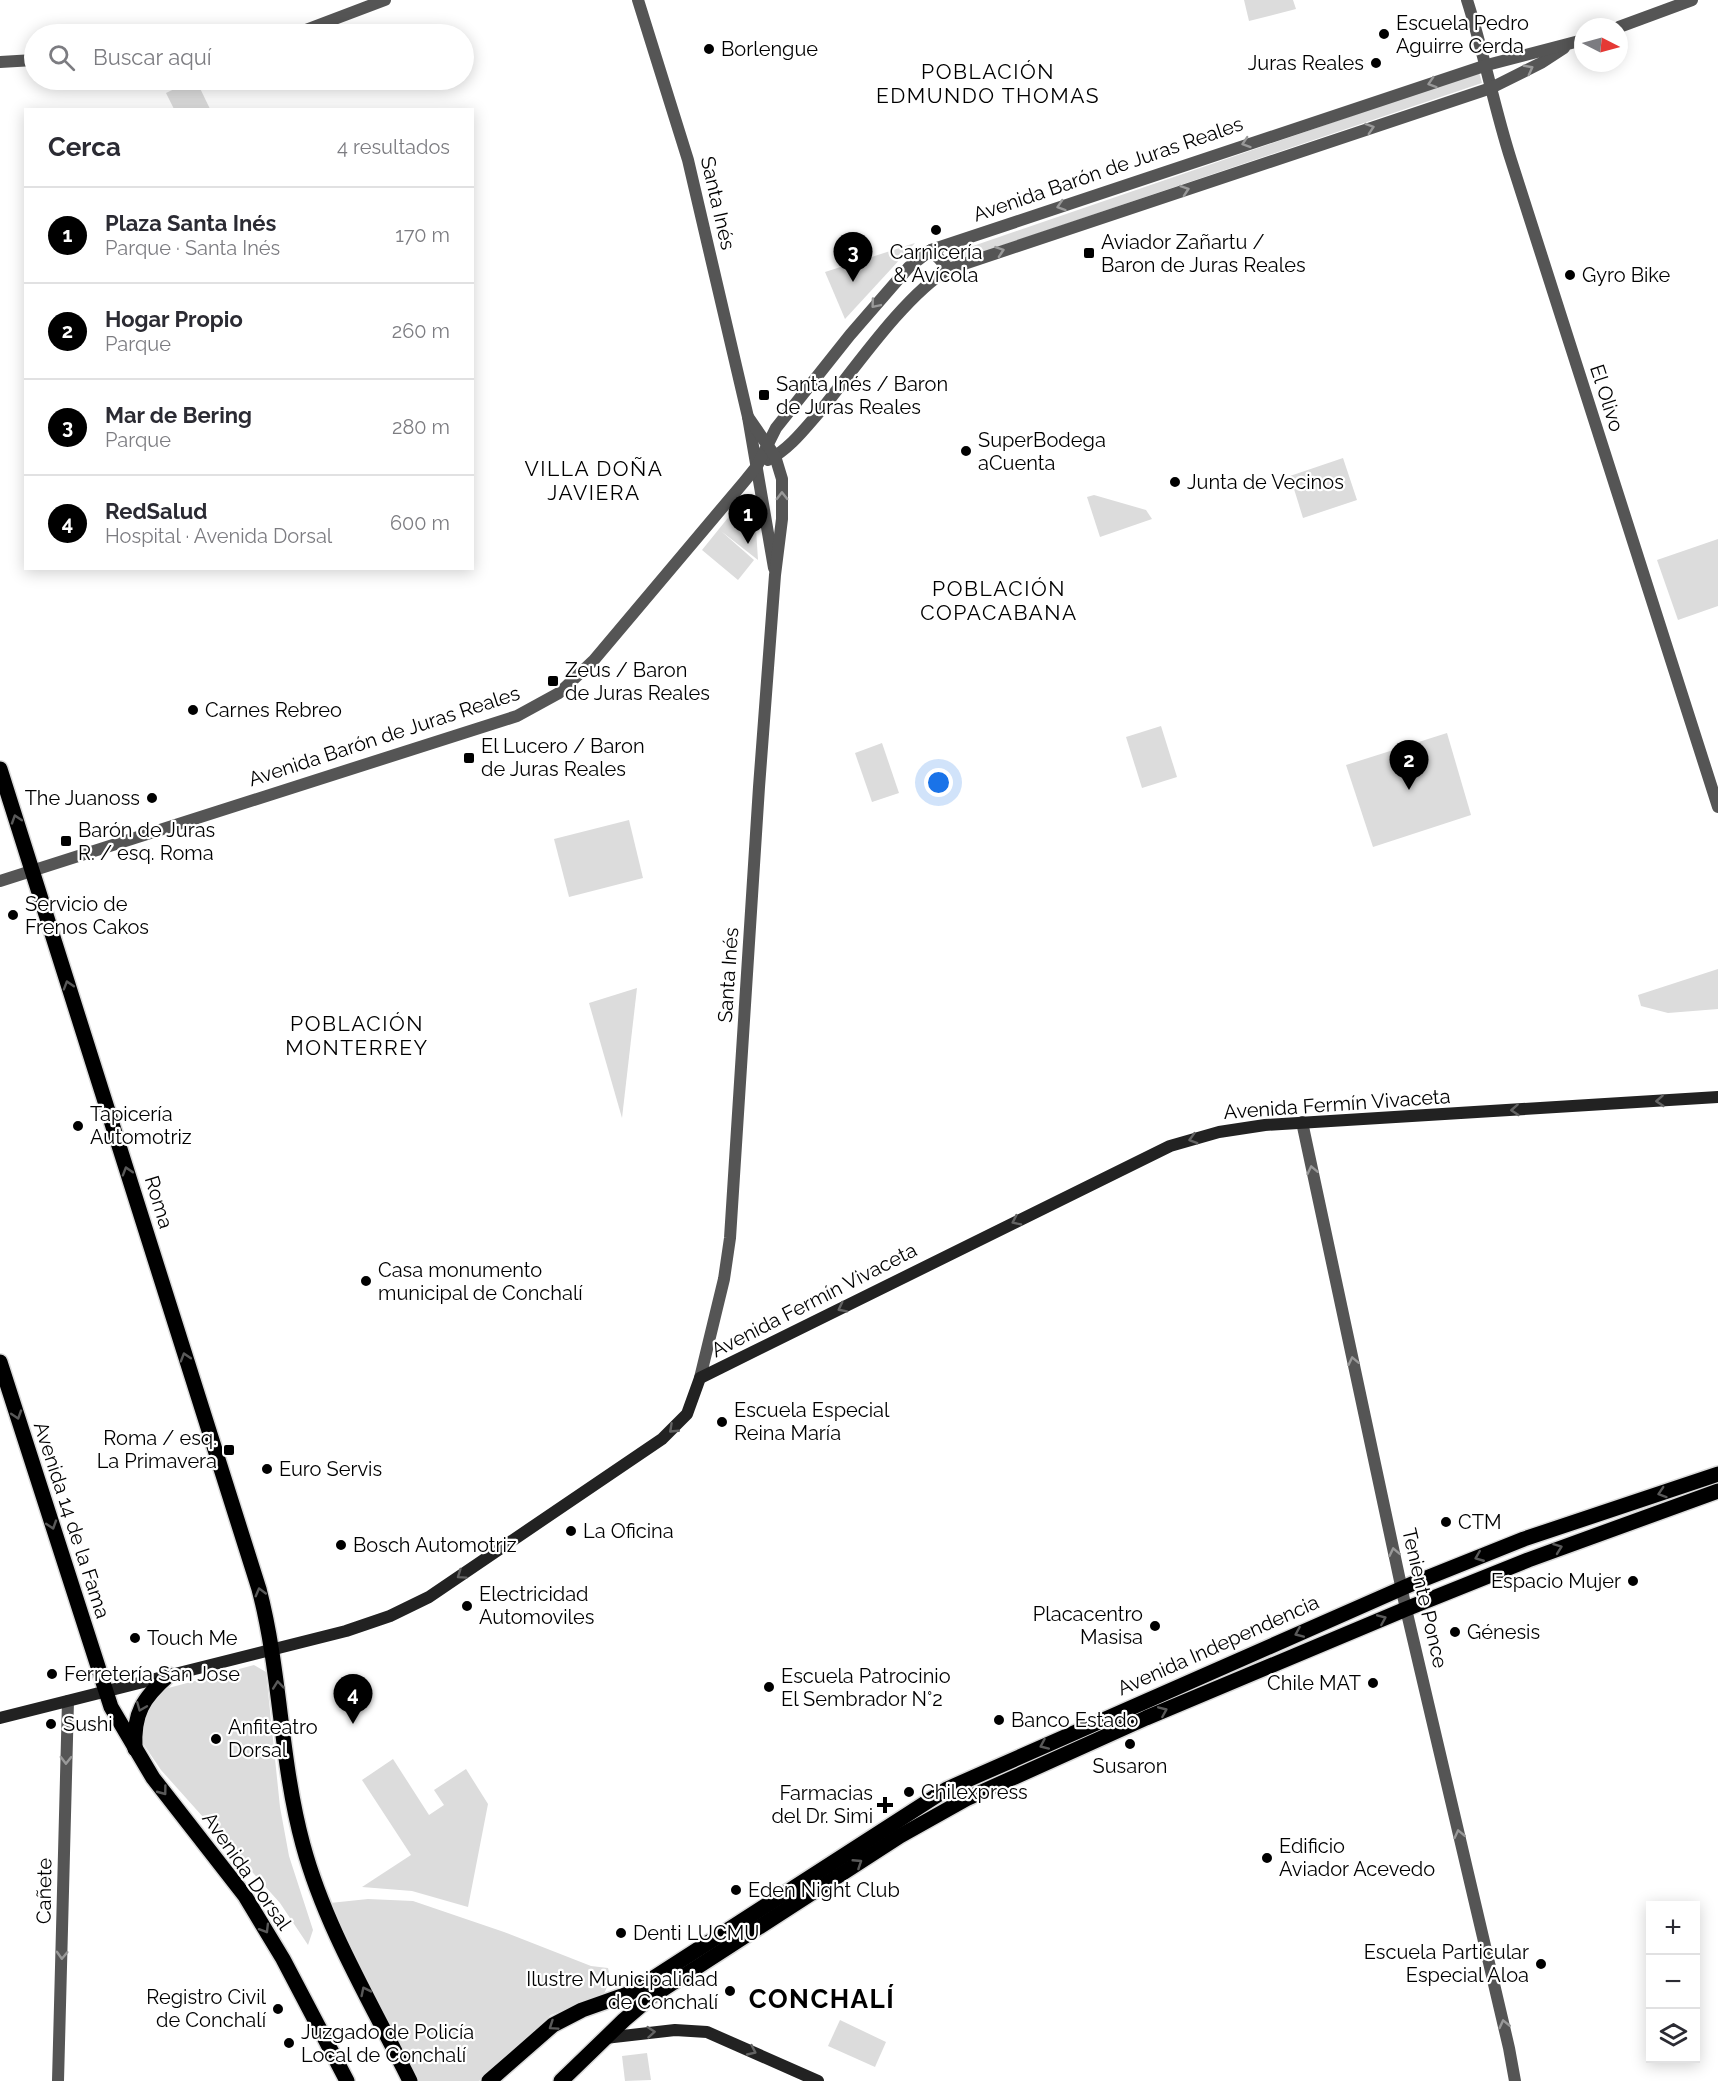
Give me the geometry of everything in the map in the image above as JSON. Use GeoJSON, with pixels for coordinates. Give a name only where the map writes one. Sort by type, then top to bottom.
{"type":"FeatureCollection","features":[{"type":"Feature","properties":{"kind":"main road","name":"Roma"},"geometry":{"type":"LineString","coordinates":[[0,769],[250,1557],[273,1649]]}},
{"type":"Feature","properties":{"kind":"main road","name":"Avenida Fermín Vivaceta"},"geometry":{"type":"LineString","coordinates":[[0,1719],[104,1690],[365,1625],[429,1597],[672,1431],[687,1414],[700,1378],[1170,1146],[1239,1128],[1302,1122],[1718,1097]]}},
{"type":"Feature","properties":{"kind":"main road","name":"Avenida 14 de la Fama"},"geometry":{"type":"LineString","coordinates":[[0,1362],[104,1690]]}},
{"type":"Feature","properties":{"kind":"main road","name":"Avenida Independencia"},"geometry":{"type":"LineString","coordinates":[[489,2081],[554,2025],[582,2010],[630,1993],[947,1789],[1402,1588],[1524,1539],[1718,1474]]}},
{"type":"Feature","properties":{"kind":"main road","name":"Avenida Independencia"},"geometry":{"type":"LineString","coordinates":[[561,2081],[651,1997],[891,1842],[955,1805],[1146,1718],[1406,1609],[1528,1560],[1718,1491]]}},
{"type":"Feature","properties":{"kind":"main road"},"geometry":{"type":"LineString","coordinates":[[273,1649],[290,1785],[310,1868],[332,1922],[410,2081]]}},
{"type":"Feature","properties":{"kind":"main road"},"geometry":{"type":"LineString","coordinates":[[135,1749],[136,1721],[142,1704],[152,1690],[169,1675]]}},
{"type":"Feature","properties":{"kind":"main road","name":"Avenida Dorsal"},"geometry":{"type":"LineString","coordinates":[[104,1690],[153,1778],[244,1896],[283,1959],[347,2081]]}},
{"type":"Feature","properties":{"kind":"main road"},"geometry":{"type":"LineString","coordinates":[[605,2038],[675,2030],[707,2032],[818,2081]]}},
{"type":"Feature","properties":{"kind":"street"},"geometry":{"type":"LineString","coordinates":[[322,24],[386,0]]}},
{"type":"Feature","properties":{"kind":"street","name":"Santa Inés"},"geometry":{"type":"LineString","coordinates":[[638,0],[688,160],[748,417],[775,572]]}},
{"type":"Feature","properties":{"kind":"street","name":"El Olivo"},"geometry":{"type":"LineString","coordinates":[[1467,0],[1487,65],[1491,88],[1517,180],[1718,807]]}},
{"type":"Feature","properties":{"kind":"street"},"geometry":{"type":"LineString","coordinates":[[1628,24],[1692,0]]}},
{"type":"Feature","properties":{"kind":"street","name":"Avenida Barón de Juras Reales"},"geometry":{"type":"LineString","coordinates":[[756,465],[775,456],[806,428],[921,290],[950,269],[1491,88],[1523,73],[1574,44]]}},
{"type":"Feature","properties":{"kind":"street","name":"Avenida Barón de Juras Reales"},"geometry":{"type":"LineString","coordinates":[[0,880],[517,716],[546,701],[571,683],[594,660],[756,465],[768,443],[816,376],[884,294],[909,267],[931,250],[1487,65],[1566,47]]}},
{"type":"Feature","properties":{"kind":"street"},"geometry":{"type":"LineString","coordinates":[[0,62],[24,61]]}},
{"type":"Feature","properties":{"kind":"street"},"geometry":{"type":"LineString","coordinates":[[931,250],[950,269]]}},
{"type":"Feature","properties":{"kind":"street","name":"Santa Inés"},"geometry":{"type":"LineString","coordinates":[[700,1378],[724,1279],[730,1239],[775,572],[782,534],[782,479],[775,456],[768,443],[748,417]]}},
{"type":"Feature","properties":{"kind":"street","name":"Teniente Ponce"},"geometry":{"type":"LineString","coordinates":[[1302,1122],[1406,1609],[1515,2081]]}},
{"type":"Feature","properties":{"kind":"street","name":"Cañete"},"geometry":{"type":"LineString","coordinates":[[58,2081],[68,1701]]}},
{"type":"Feature","properties":{"kind":"shaded area"},"geometry":{"type":"Polygon","coordinates":[[[1244,0],[1293,0],[1296,9],[1249,21],[1244,0]]]}},
{"type":"Feature","properties":{"kind":"shaded area"},"geometry":{"type":"Polygon","coordinates":[[[1479,72],[1482,83],[947,264],[944,256],[1479,72]]]}},
{"type":"Feature","properties":{"kind":"shaded area"},"geometry":{"type":"Polygon","coordinates":[[[172,90],[201,90],[210,108],[174,108],[166,93],[172,90]]]}},
{"type":"Feature","properties":{"kind":"shaded area"},"geometry":{"type":"Polygon","coordinates":[[[915,243],[845,319],[825,272],[915,243]]]}},
{"type":"Feature","properties":{"kind":"shaded area"},"geometry":{"type":"Polygon","coordinates":[[[1343,458],[1357,500],[1303,518],[1290,476],[1343,458]]]}},
{"type":"Feature","properties":{"kind":"shaded area"},"geometry":{"type":"Polygon","coordinates":[[[1094,495],[1146,510],[1152,519],[1100,537],[1087,497],[1094,495]]]}},
{"type":"Feature","properties":{"kind":"shaded area"},"geometry":{"type":"Polygon","coordinates":[[[754,497],[758,560],[721,531],[754,560],[738,580],[702,550],[744,498],[754,497]]]}},
{"type":"Feature","properties":{"kind":"shaded area"},"geometry":{"type":"Polygon","coordinates":[[[1718,539],[1718,606],[1678,620],[1657,560],[1718,539]]]}},
{"type":"Feature","properties":{"kind":"shaded area"},"geometry":{"type":"Polygon","coordinates":[[[1161,726],[1177,777],[1142,788],[1126,737],[1161,726]]]}},
{"type":"Feature","properties":{"kind":"shaded area"},"geometry":{"type":"Polygon","coordinates":[[[1447,733],[1471,815],[1373,847],[1346,765],[1447,733]]]}},
{"type":"Feature","properties":{"kind":"shaded area"},"geometry":{"type":"Polygon","coordinates":[[[882,743],[899,793],[872,802],[855,753],[882,743]]]}},
{"type":"Feature","properties":{"kind":"shaded area"},"geometry":{"type":"Polygon","coordinates":[[[629,820],[643,878],[569,897],[554,839],[629,820]]]}},
{"type":"Feature","properties":{"kind":"shaded area"},"geometry":{"type":"Polygon","coordinates":[[[1718,969],[1718,1009],[1668,1013],[1641,1006],[1638,995],[1718,969]]]}},
{"type":"Feature","properties":{"kind":"shaded area"},"geometry":{"type":"Polygon","coordinates":[[[637,988],[622,1118],[589,1003],[637,988]]]}},
{"type":"Feature","properties":{"kind":"shaded area"},"geometry":{"type":"Polygon","coordinates":[[[254,1665],[266,1672],[280,1807],[289,1856],[313,1930],[308,1945],[280,1903],[161,1770],[142,1742],[140,1719],[161,1690],[254,1665]]]}},
{"type":"Feature","properties":{"kind":"shaded area"},"geometry":{"type":"Polygon","coordinates":[[[393,1759],[429,1815],[444,1805],[434,1790],[466,1769],[488,1804],[468,1907],[412,1891],[362,1887],[411,1855],[362,1780],[393,1759]]]}},
{"type":"Feature","properties":{"kind":"shaded area"},"geometry":{"type":"Polygon","coordinates":[[[368,1899],[413,1901],[504,1932],[591,1966],[608,1968],[609,1979],[606,1990],[603,1996],[551,2015],[479,2081],[416,2081],[330,1903],[368,1899]]]}},
{"type":"Feature","properties":{"kind":"shaded area"},"geometry":{"type":"Polygon","coordinates":[[[840,2020],[886,2042],[875,2067],[828,2046],[840,2020]]]}},
{"type":"Feature","properties":{"kind":"shaded area"},"geometry":{"type":"Polygon","coordinates":[[[647,2053],[651,2080],[625,2081],[622,2056],[647,2053]]]}},
{"type":"Feature","properties":{"kind":"place","name":"Escuela Pedro Aguirre Cerda"},"geometry":{"type":"Point","coordinates":[1384,34]}},
{"type":"Feature","properties":{"kind":"place","name":"Borlengue"},"geometry":{"type":"Point","coordinates":[709,49]}},
{"type":"Feature","properties":{"kind":"place","name":"Juras Reales"},"geometry":{"type":"Point","coordinates":[1376,63]}},
{"type":"Feature","properties":{"kind":"place","name":"Carnicería & Avícola"},"geometry":{"type":"Point","coordinates":[936,230]}},
{"type":"Feature","properties":{"kind":"place","name":"Aviador Zañartu / Baron de Juras Reales"},"geometry":{"type":"Point","coordinates":[1089,253]}},
{"type":"Feature","properties":{"kind":"place","name":"Gyro Bike"},"geometry":{"type":"Point","coordinates":[1570,275]}},
{"type":"Feature","properties":{"kind":"place","name":"Mar de Bering"},"geometry":{"type":"Point","coordinates":[853,282]}},
{"type":"Feature","properties":{"kind":"place","name":"Santa Inés / Baron de Juras Reales"},"geometry":{"type":"Point","coordinates":[764,395]}},
{"type":"Feature","properties":{"kind":"place","name":"SuperBodega aCuenta"},"geometry":{"type":"Point","coordinates":[966,451]}},
{"type":"Feature","properties":{"kind":"place","name":"Junta de Vecinos"},"geometry":{"type":"Point","coordinates":[1175,482]}},
{"type":"Feature","properties":{"kind":"place","name":"Plaza Santa Inés"},"geometry":{"type":"Point","coordinates":[748,544]}},
{"type":"Feature","properties":{"kind":"place","name":"Zeus / Baron de Juras Reales"},"geometry":{"type":"Point","coordinates":[553,681]}},
{"type":"Feature","properties":{"kind":"place","name":"Carnes Rebreo"},"geometry":{"type":"Point","coordinates":[193,710]}},
{"type":"Feature","properties":{"kind":"place","name":"El Lucero / Baron de Juras Reales"},"geometry":{"type":"Point","coordinates":[469,758]}},
{"type":"Feature","properties":{"kind":"place","name":"Hogar Propio"},"geometry":{"type":"Point","coordinates":[1409,790]}},
{"type":"Feature","properties":{"kind":"place","name":"The Juanoss"},"geometry":{"type":"Point","coordinates":[152,798]}},
{"type":"Feature","properties":{"kind":"place","name":"Barón de Juras R. / esq. Roma"},"geometry":{"type":"Point","coordinates":[66,841]}},
{"type":"Feature","properties":{"kind":"place","name":"Servicio de Frenos Cakos"},"geometry":{"type":"Point","coordinates":[13,915]}},
{"type":"Feature","properties":{"kind":"place","name":"Tapicería Automotriz"},"geometry":{"type":"Point","coordinates":[78,1126]}},
{"type":"Feature","properties":{"kind":"place","name":"Casa monumento municipal de Conchalí"},"geometry":{"type":"Point","coordinates":[366,1281]}},
{"type":"Feature","properties":{"kind":"place","name":"Escuela Especial Reina María"},"geometry":{"type":"Point","coordinates":[722,1422]}},
{"type":"Feature","properties":{"kind":"place","name":"Roma / esq. La Primavera"},"geometry":{"type":"Point","coordinates":[229,1450]}},
{"type":"Feature","properties":{"kind":"place","name":"Euro Servis"},"geometry":{"type":"Point","coordinates":[267,1469]}},
{"type":"Feature","properties":{"kind":"place","name":"CTM"},"geometry":{"type":"Point","coordinates":[1446,1522]}},
{"type":"Feature","properties":{"kind":"place","name":"La Oficina"},"geometry":{"type":"Point","coordinates":[571,1531]}},
{"type":"Feature","properties":{"kind":"place","name":"Bosch Automotriz"},"geometry":{"type":"Point","coordinates":[341,1545]}},
{"type":"Feature","properties":{"kind":"place","name":"Espacio Mujer"},"geometry":{"type":"Point","coordinates":[1633,1581]}},
{"type":"Feature","properties":{"kind":"place","name":"Electricidad Automoviles"},"geometry":{"type":"Point","coordinates":[467,1606]}},
{"type":"Feature","properties":{"kind":"place","name":"Placacentro Masisa"},"geometry":{"type":"Point","coordinates":[1155,1626]}},
{"type":"Feature","properties":{"kind":"place","name":"Génesis"},"geometry":{"type":"Point","coordinates":[1455,1632]}},
{"type":"Feature","properties":{"kind":"place","name":"Touch Me"},"geometry":{"type":"Point","coordinates":[135,1638]}},
{"type":"Feature","properties":{"kind":"place","name":"Ferretería San Jose"},"geometry":{"type":"Point","coordinates":[52,1674]}},
{"type":"Feature","properties":{"kind":"place","name":"Chile MAT"},"geometry":{"type":"Point","coordinates":[1373,1683]}},
{"type":"Feature","properties":{"kind":"place","name":"Escuela Patrocinio El Sembrador N°2"},"geometry":{"type":"Point","coordinates":[769,1687]}},
{"type":"Feature","properties":{"kind":"place","name":"Banco Estado"},"geometry":{"type":"Point","coordinates":[999,1720]}},
{"type":"Feature","properties":{"kind":"place","name":"Sushi"},"geometry":{"type":"Point","coordinates":[51,1724]}},
{"type":"Feature","properties":{"kind":"place","name":"RedSalud"},"geometry":{"type":"Point","coordinates":[353,1724]}},
{"type":"Feature","properties":{"kind":"place","name":"Anfiteatro Dorsal"},"geometry":{"type":"Point","coordinates":[216,1739]}},
{"type":"Feature","properties":{"kind":"place","name":"Susaron"},"geometry":{"type":"Point","coordinates":[1130,1744]}},
{"type":"Feature","properties":{"kind":"place","name":"Chilexpress"},"geometry":{"type":"Point","coordinates":[909,1792]}},
{"type":"Feature","properties":{"kind":"place","name":"Farmacias del Dr. Simi"},"geometry":{"type":"Point","coordinates":[885,1805]}},
{"type":"Feature","properties":{"kind":"place","name":"Edificio Aviador Acevedo"},"geometry":{"type":"Point","coordinates":[1267,1858]}},
{"type":"Feature","properties":{"kind":"place","name":"Eden Night Club"},"geometry":{"type":"Point","coordinates":[736,1890]}},
{"type":"Feature","properties":{"kind":"place","name":"Denti LUCMU"},"geometry":{"type":"Point","coordinates":[621,1933]}},
{"type":"Feature","properties":{"kind":"place","name":"Escuela Particular Especial Aloa"},"geometry":{"type":"Point","coordinates":[1541,1964]}},
{"type":"Feature","properties":{"kind":"place","name":"Ilustre Municipalidad de Conchalí"},"geometry":{"type":"Point","coordinates":[730,1991]}},
{"type":"Feature","properties":{"kind":"place","name":"Registro Civil de Conchalí"},"geometry":{"type":"Point","coordinates":[278,2009]}},
{"type":"Feature","properties":{"kind":"place","name":"Juzgado de Policía Local de Conchalí"},"geometry":{"type":"Point","coordinates":[289,2043]}},
{"type":"Feature","properties":{"kind":"district","name":"POBLACIÓN EDMUNDO THOMAS"},"geometry":{"type":"Point","coordinates":[988,84]}},
{"type":"Feature","properties":{"kind":"district","name":"VILLA DOÑA JAVIERA"},"geometry":{"type":"Point","coordinates":[594,481]}},
{"type":"Feature","properties":{"kind":"district","name":"POBLACIÓN COPACABANA"},"geometry":{"type":"Point","coordinates":[999,601]}},
{"type":"Feature","properties":{"kind":"district","name":"POBLACIÓN MONTERREY"},"geometry":{"type":"Point","coordinates":[357,1036]}},
{"type":"Feature","properties":{"kind":"district","name":"CONCHALÍ"},"geometry":{"type":"Point","coordinates":[822,1999]}}]}
